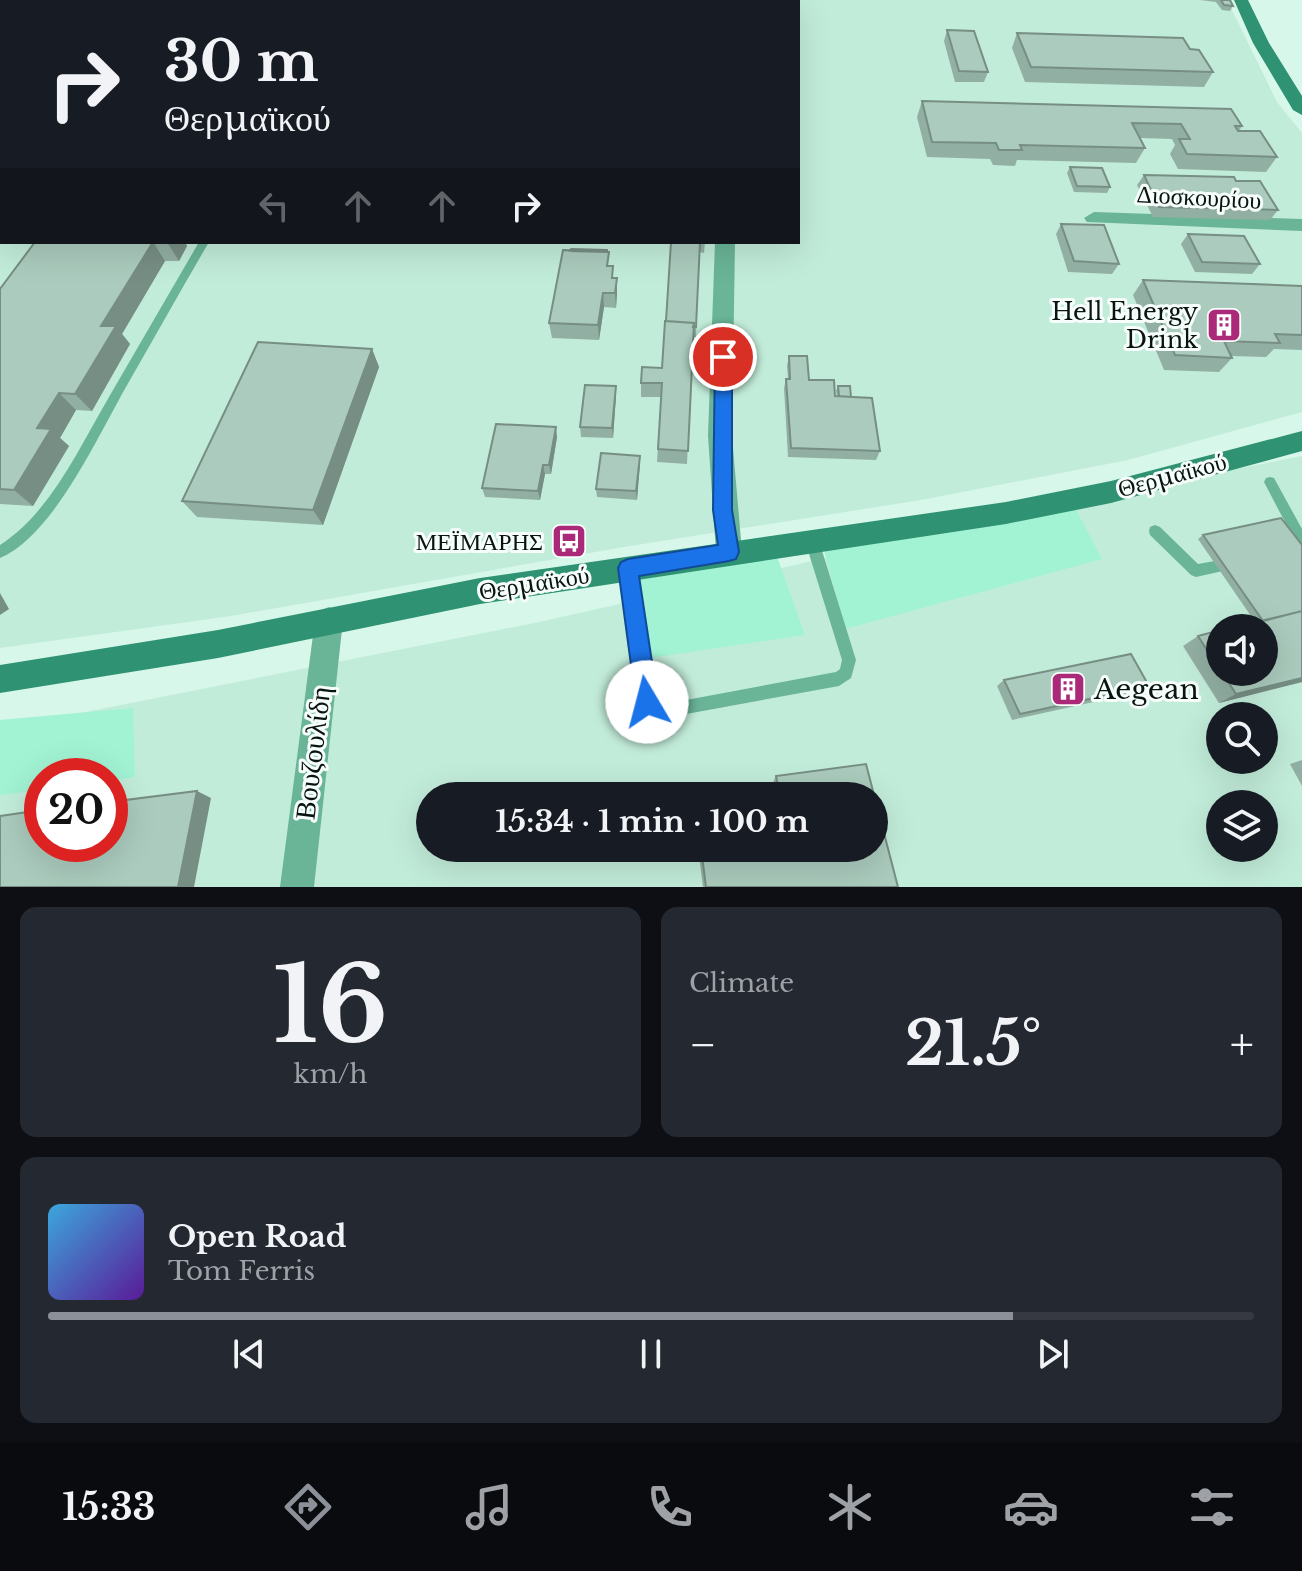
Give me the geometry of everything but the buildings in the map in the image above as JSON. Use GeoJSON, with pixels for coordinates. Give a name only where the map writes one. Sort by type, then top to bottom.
{"type":"FeatureCollection","features":[{"type":"Feature","properties":{"kind":"street"},"geometry":{"type":"LineString","coordinates":[[1241,0],[1261,43],[1302,110]]}},
{"type":"Feature","properties":{"kind":"street","name":"Διοσκουρίου"},"geometry":{"type":"LineString","coordinates":[[1094,218],[1302,225]]}},
{"type":"Feature","properties":{"kind":"street"},"geometry":{"type":"LineString","coordinates":[[725,244],[722,510],[729,552]]}},
{"type":"Feature","properties":{"kind":"street","name":"Θερμαϊκού"},"geometry":{"type":"LineString","coordinates":[[0,679],[218,644],[329,620],[628,568],[909,529],[1111,492],[1302,441]]}},
{"type":"Feature","properties":{"kind":"street","name":"Βουζουλίδη"},"geometry":{"type":"LineString","coordinates":[[297,887],[329,620]]}},
{"type":"Feature","properties":{"kind":"lane"},"geometry":{"type":"LineString","coordinates":[[0,552],[13,545],[38,520],[65,483],[203,244]]}},
{"type":"Feature","properties":{"kind":"lane"},"geometry":{"type":"LineString","coordinates":[[1270,482],[1302,541]]}},
{"type":"Feature","properties":{"kind":"lane"},"geometry":{"type":"LineString","coordinates":[[1155,531],[1196,571],[1241,562]]}},
{"type":"Feature","properties":{"kind":"lane"},"geometry":{"type":"LineString","coordinates":[[628,568],[647,702],[657,711],[670,710],[839,679],[846,673],[849,660],[812,541]]}},
{"type":"Feature","properties":{"kind":"lane"},"geometry":{"type":"LineString","coordinates":[[1287,553],[1302,550]]}},
{"type":"Feature","properties":{"kind":"shaded area"},"geometry":{"type":"Polygon","coordinates":[[[800,0],[1227,0],[1277,102],[1302,133],[1302,412],[1128,460],[921,500],[624,547],[231,616],[0,648],[0,244],[800,244],[800,0]]]}},
{"type":"Feature","properties":{"kind":"shaded area"},"geometry":{"type":"Polygon","coordinates":[[[1302,456],[1302,887],[0,887],[0,729],[539,622],[826,558],[824,550],[1302,456]]]}},
{"type":"Feature","properties":{"kind":"green space"},"geometry":{"type":"Polygon","coordinates":[[[1072,502],[1102,559],[845,629],[824,550],[1072,502]]]}},
{"type":"Feature","properties":{"kind":"green space"},"geometry":{"type":"Polygon","coordinates":[[[775,551],[805,635],[643,659],[633,581],[775,551]]]}},
{"type":"Feature","properties":{"kind":"green space"},"geometry":{"type":"Polygon","coordinates":[[[133,708],[135,777],[128,778],[128,758],[24,758],[24,792],[0,795],[0,720],[133,708]]]}},
{"type":"Feature","properties":{"kind":"place","name":"Hell Energy Drink"},"geometry":{"type":"Point","coordinates":[1224,325]}},
{"type":"Feature","properties":{"kind":"place","name":"ΜΕΪΜΑΡΗΣ"},"geometry":{"type":"Point","coordinates":[569,541]}},
{"type":"Feature","properties":{"kind":"place","name":"Aegean"},"geometry":{"type":"Point","coordinates":[1068,689]}},
{"type":"Feature","properties":{"kind":"route"},"geometry":{"type":"LineString","coordinates":[[647,702],[628,568],[729,552],[722,510],[723,357]]}}]}
